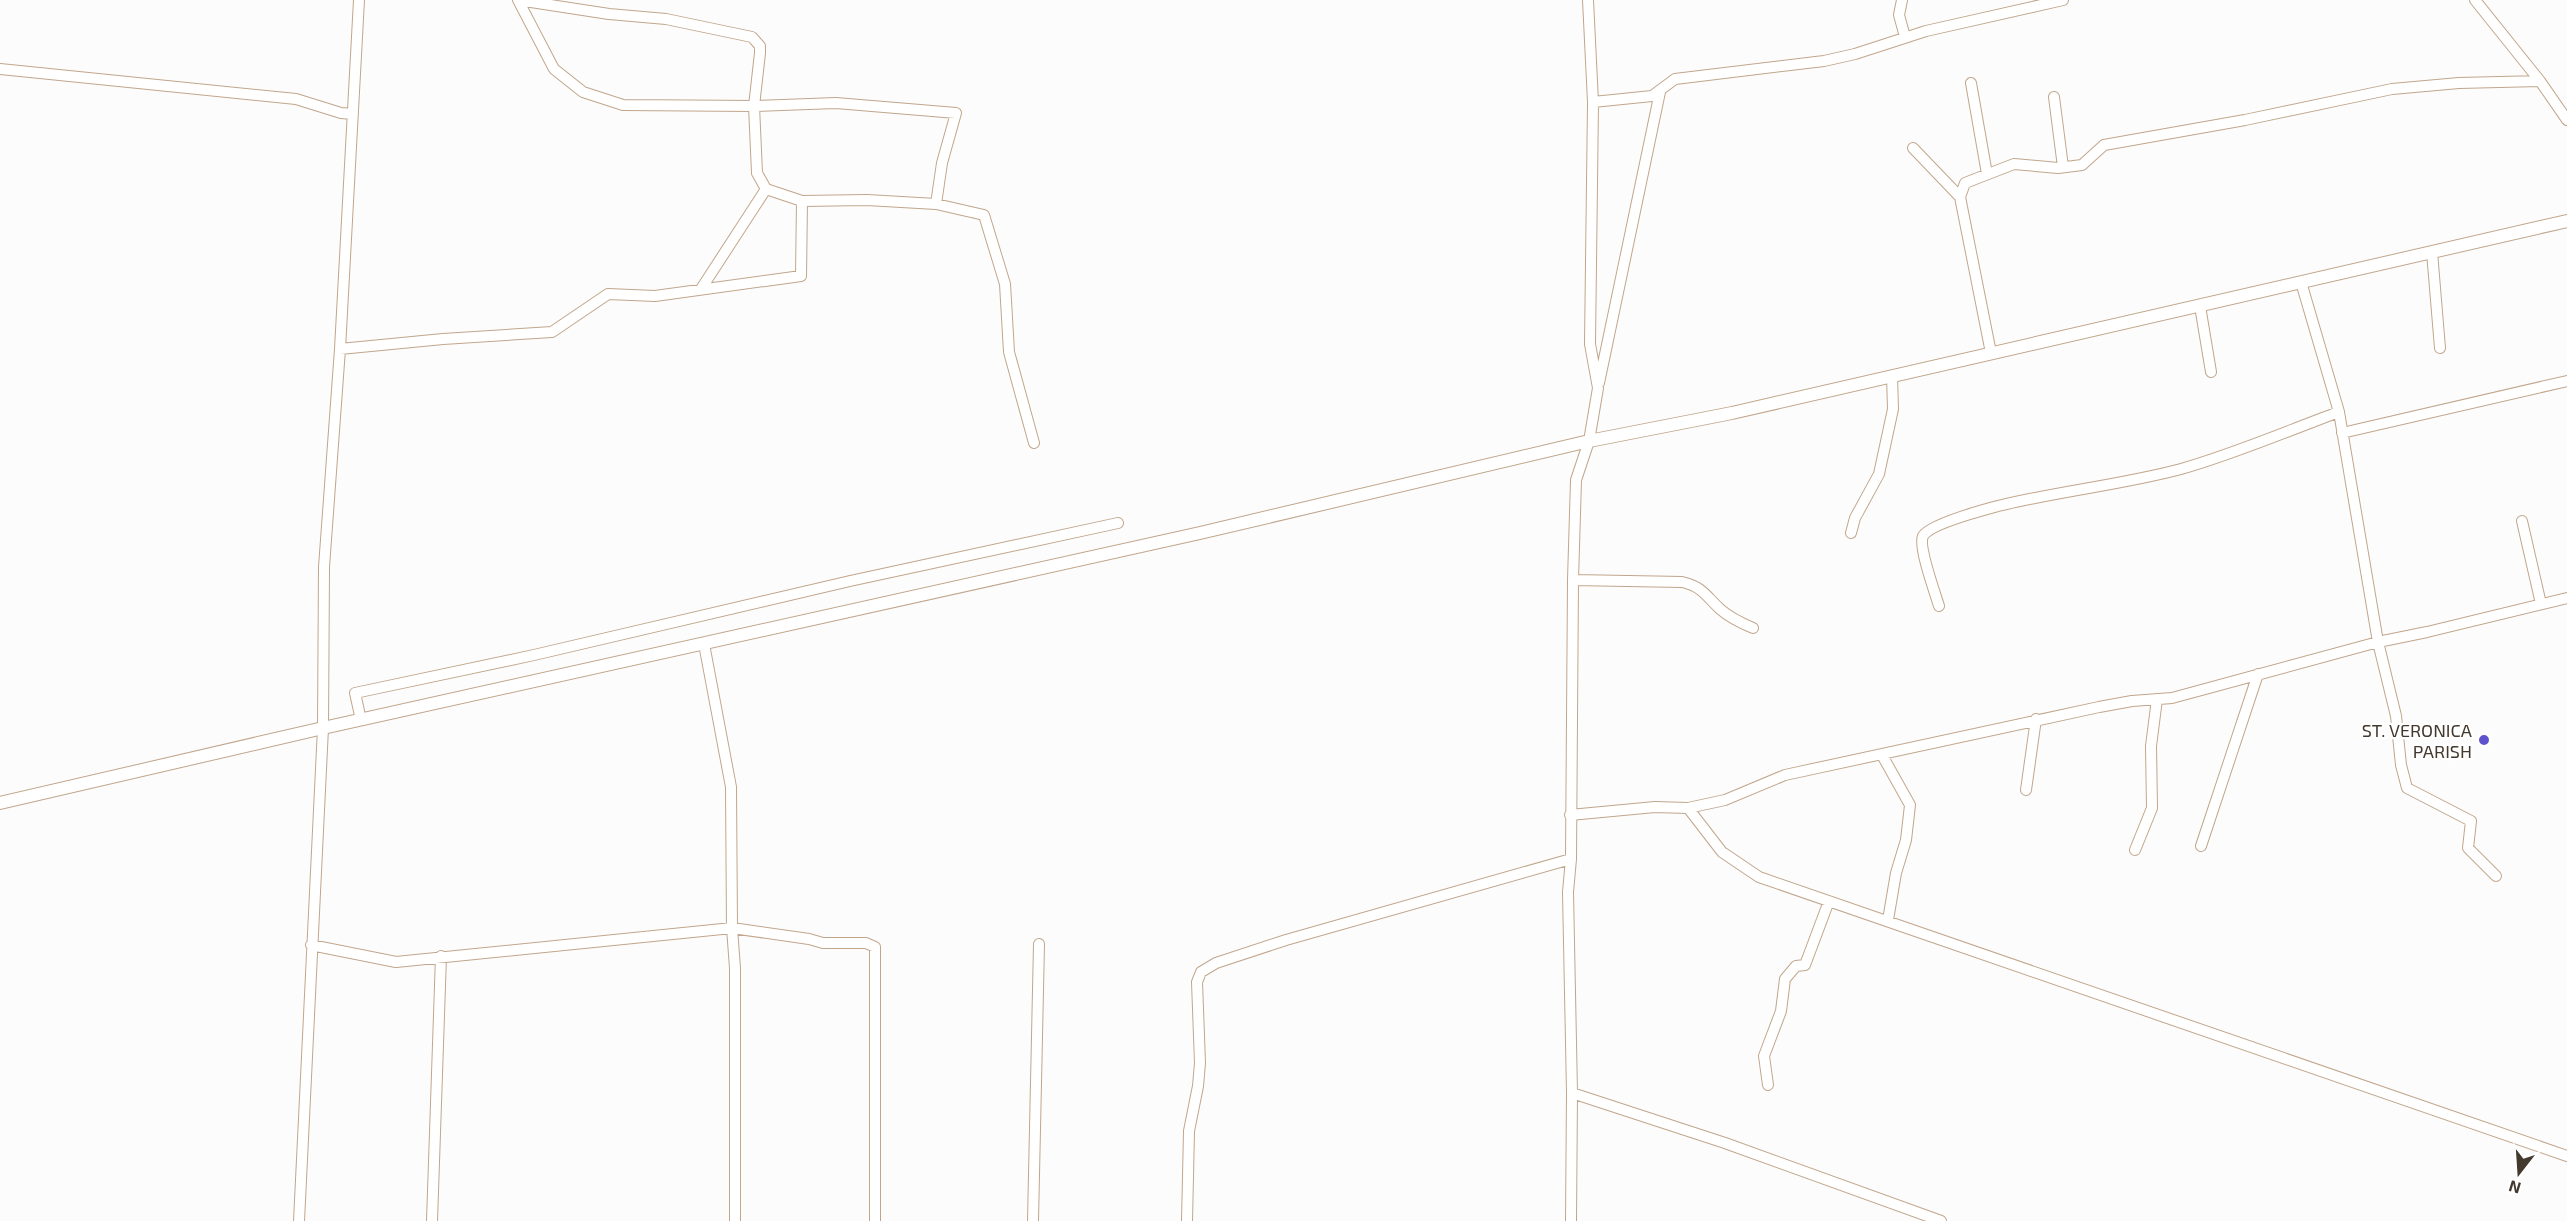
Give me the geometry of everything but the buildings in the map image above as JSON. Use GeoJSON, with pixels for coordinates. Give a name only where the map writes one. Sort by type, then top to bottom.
{"type":"FeatureCollection","features":[{"type":"Feature","properties":{"kind":"street"},"geometry":{"type":"LineString","coordinates":[[299,1221],[323,728],[324,567],[340,349],[359,0]]}},
{"type":"Feature","properties":{"kind":"street"},"geometry":{"type":"LineString","coordinates":[[518,0],[609,14],[666,19],[748,35],[760,46],[754,106],[757,173],[766,189],[802,201],[867,200],[936,204],[984,215],[1005,284],[1009,352],[1034,442]]}},
{"type":"Feature","properties":{"kind":"street"},"geometry":{"type":"LineString","coordinates":[[518,0],[554,69],[583,92],[623,105],[754,106],[837,103],[956,113],[942,163],[936,204]]}},
{"type":"Feature","properties":{"kind":"street"},"geometry":{"type":"LineString","coordinates":[[1588,0],[1593,102],[1590,344],[1598,388]]}},
{"type":"Feature","properties":{"kind":"street"},"geometry":{"type":"LineString","coordinates":[[1902,0],[1899,15],[1905,38]]}},
{"type":"Feature","properties":{"kind":"street"},"geometry":{"type":"LineString","coordinates":[[1593,102],[1652,96],[1675,80],[1824,61],[1856,54],[1905,38],[2063,0]]}},
{"type":"Feature","properties":{"kind":"street"},"geometry":{"type":"LineString","coordinates":[[2475,0],[2540,81],[2567,120]]}},
{"type":"Feature","properties":{"kind":"street"},"geometry":{"type":"LineString","coordinates":[[0,69],[296,99],[341,113],[353,114]]}},
{"type":"Feature","properties":{"kind":"street"},"geometry":{"type":"LineString","coordinates":[[1991,353],[1960,197],[1965,183],[2014,164],[2029,167],[2082,165],[2104,145],[2245,120],[2392,89],[2459,83],[2540,81]]}},
{"type":"Feature","properties":{"kind":"street"},"geometry":{"type":"LineString","coordinates":[[1971,83],[1987,174]]}},
{"type":"Feature","properties":{"kind":"street"},"geometry":{"type":"LineString","coordinates":[[1571,1221],[1572,1093],[1568,892],[1571,859],[1576,480],[1589,441],[1659,93]]}},
{"type":"Feature","properties":{"kind":"street"},"geometry":{"type":"LineString","coordinates":[[2054,97],[2063,167]]}},
{"type":"Feature","properties":{"kind":"street"},"geometry":{"type":"LineString","coordinates":[[1913,148],[1960,197]]}},
{"type":"Feature","properties":{"kind":"street"},"geometry":{"type":"LineString","coordinates":[[701,289],[766,189]]}},
{"type":"Feature","properties":{"kind":"street"},"geometry":{"type":"LineString","coordinates":[[340,349],[442,339],[552,332],[608,294],[655,296],[801,276],[802,201]]}},
{"type":"Feature","properties":{"kind":"street"},"geometry":{"type":"LineString","coordinates":[[0,803],[323,728],[1223,527],[1589,441],[1732,413],[2567,221]]}},
{"type":"Feature","properties":{"kind":"street"},"geometry":{"type":"LineString","coordinates":[[2432,252],[2440,348]]}},
{"type":"Feature","properties":{"kind":"street"},"geometry":{"type":"LineString","coordinates":[[2301,282],[2339,412],[2378,642],[2396,716],[2401,765],[2407,788],[2471,821],[2468,848],[2496,876]]}},
{"type":"Feature","properties":{"kind":"street"},"geometry":{"type":"LineString","coordinates":[[2200,306],[2211,372]]}},
{"type":"Feature","properties":{"kind":"street"},"geometry":{"type":"LineString","coordinates":[[1851,533],[1855,518],[1879,474],[1893,410],[1892,376]]}},
{"type":"Feature","properties":{"kind":"street"},"geometry":{"type":"LineString","coordinates":[[2342,433],[2567,381]]}},
{"type":"Feature","properties":{"kind":"street"},"geometry":{"type":"LineString","coordinates":[[1939,606],[1922,547],[1924,535],[1932,529],[1987,509],[2036,497],[2103,487],[2181,469],[2339,412]]}},
{"type":"Feature","properties":{"kind":"street"},"geometry":{"type":"LineString","coordinates":[[2522,520],[2541,604]]}},
{"type":"Feature","properties":{"kind":"street"},"geometry":{"type":"LineString","coordinates":[[361,720],[355,693],[534,655],[850,581],[1118,523]]}},
{"type":"Feature","properties":{"kind":"street"},"geometry":{"type":"LineString","coordinates":[[1573,580],[1693,584],[1702,589],[1722,610],[1753,628]]}},
{"type":"Feature","properties":{"kind":"street"},"geometry":{"type":"LineString","coordinates":[[1570,815],[1654,807],[1688,808],[1725,800],[1785,775],[2036,719],[2132,701],[2172,698],[2378,642],[2567,597]]}},
{"type":"Feature","properties":{"kind":"street"},"geometry":{"type":"LineString","coordinates":[[704,644],[730,787],[732,928],[735,968],[735,1221]]}},
{"type":"Feature","properties":{"kind":"street"},"geometry":{"type":"LineString","coordinates":[[2201,846],[2258,674]]}},
{"type":"Feature","properties":{"kind":"street"},"geometry":{"type":"LineString","coordinates":[[2135,850],[2152,808],[2151,746],[2157,699]]}},
{"type":"Feature","properties":{"kind":"street"},"geometry":{"type":"LineString","coordinates":[[2026,790],[2036,719]]}},
{"type":"Feature","properties":{"kind":"street"},"geometry":{"type":"LineString","coordinates":[[1882,755],[1910,805],[1906,840],[1896,873],[1888,920]]}},
{"type":"Feature","properties":{"kind":"street"},"geometry":{"type":"LineString","coordinates":[[1688,808],[1722,852],[1759,877],[2567,1156]]}},
{"type":"Feature","properties":{"kind":"street"},"geometry":{"type":"LineString","coordinates":[[1187,1221],[1189,1131],[1200,1063],[1197,982],[1201,972],[1216,963],[1286,939],[1571,859]]}},
{"type":"Feature","properties":{"kind":"street"},"geometry":{"type":"LineString","coordinates":[[1768,1085],[1764,1056],[1781,1011],[1785,979],[1796,966],[1805,965],[1829,901]]}},
{"type":"Feature","properties":{"kind":"street"},"geometry":{"type":"LineString","coordinates":[[311,945],[396,962],[732,928],[823,943],[866,943],[874,947],[875,1221]]}},
{"type":"Feature","properties":{"kind":"street"},"geometry":{"type":"LineString","coordinates":[[1033,1221],[1039,944]]}},
{"type":"Feature","properties":{"kind":"street"},"geometry":{"type":"LineString","coordinates":[[432,1221],[441,956]]}},
{"type":"Feature","properties":{"kind":"street"},"geometry":{"type":"LineString","coordinates":[[1572,1093],[1725,1143],[1941,1221]]}},
{"type":"Feature","properties":{"kind":"place","name":"ST. VERONICA PARISH"},"geometry":{"type":"Point","coordinates":[2484,740]}}]}
